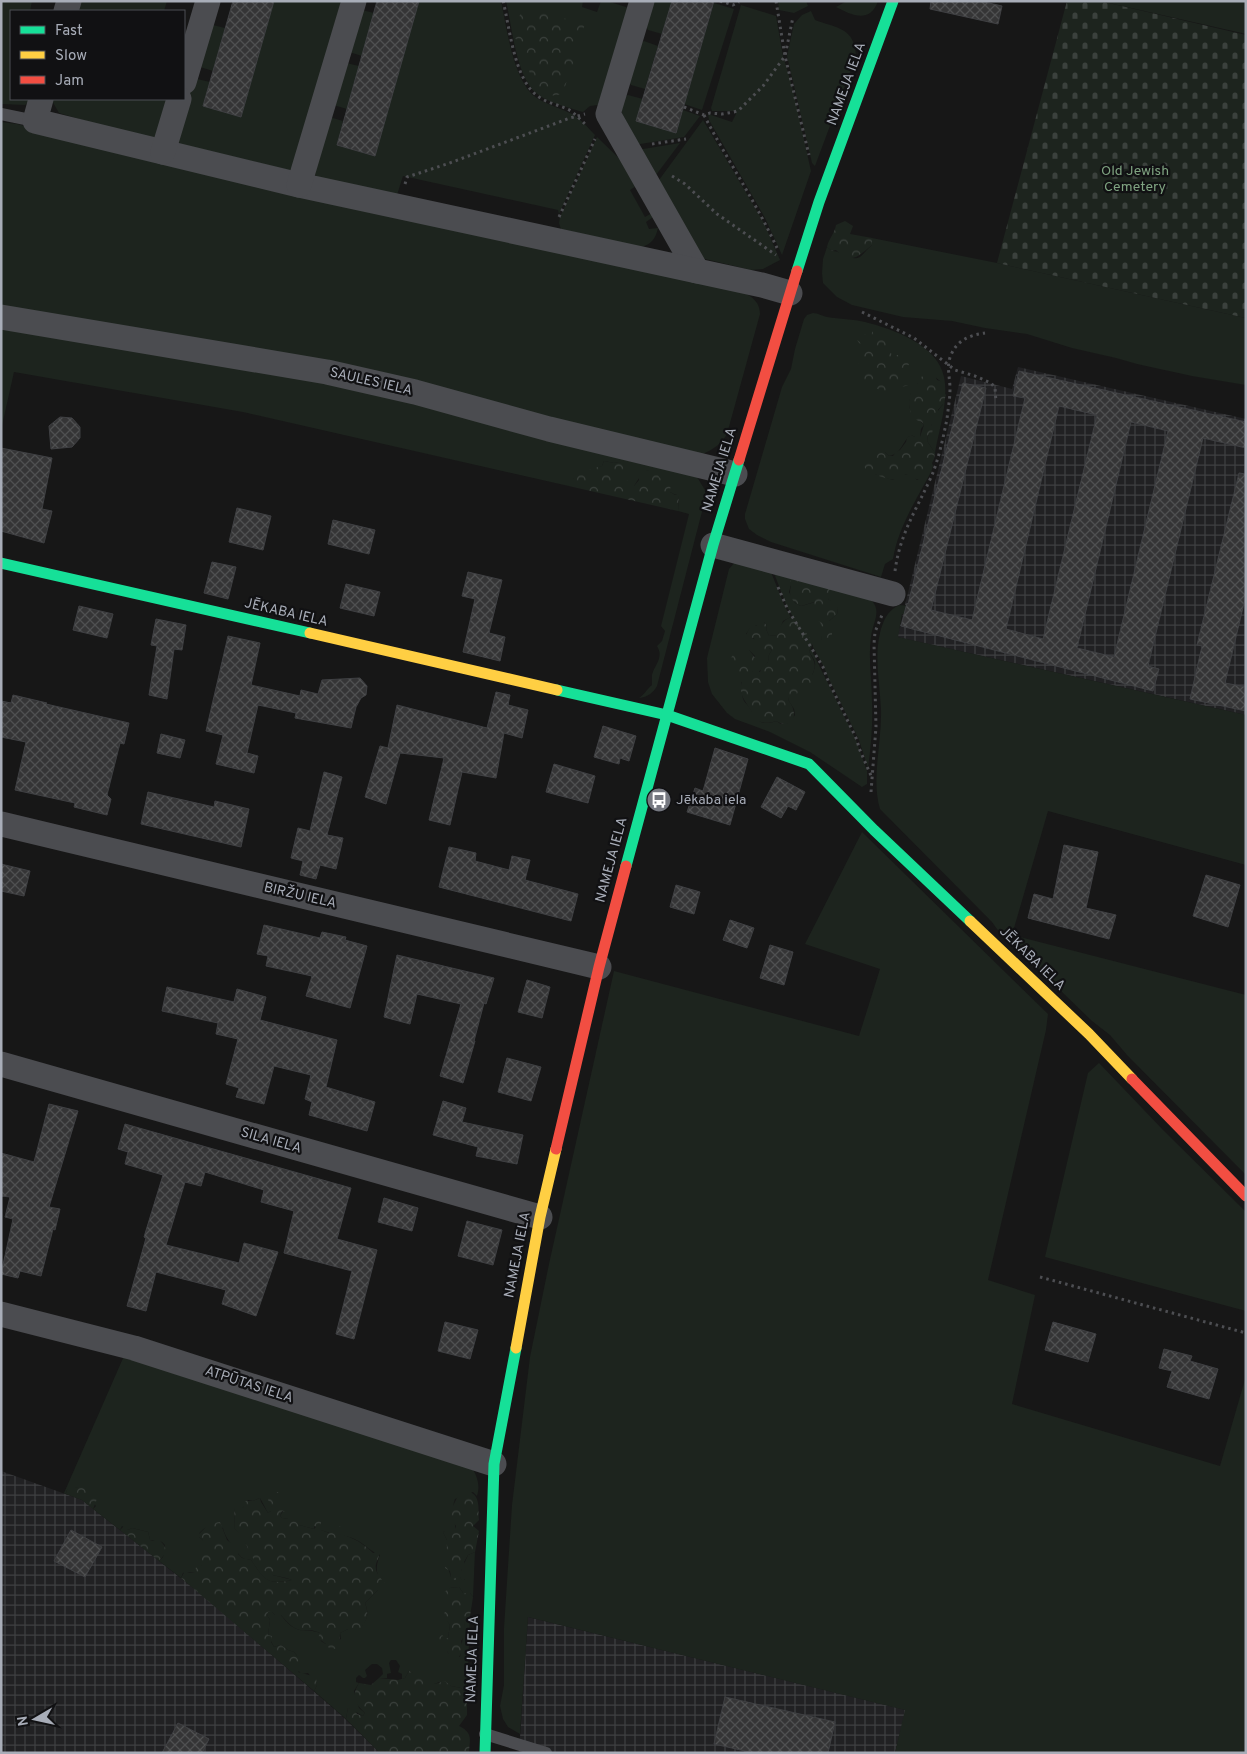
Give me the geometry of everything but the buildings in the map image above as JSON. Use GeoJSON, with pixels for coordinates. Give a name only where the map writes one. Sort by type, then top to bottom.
{"type":"FeatureCollection","features":[{"type":"Feature","properties":{"kind":"street"},"geometry":{"type":"LineString","coordinates":[[185,79],[208,1]]}},
{"type":"Feature","properties":{"kind":"street"},"geometry":{"type":"LineString","coordinates":[[299,185],[354,1]]}},
{"type":"Feature","properties":{"kind":"street"},"geometry":{"type":"LineString","coordinates":[[642,1],[598,120],[628,148],[697,271]]}},
{"type":"Feature","properties":{"kind":"street","name":"NAMEJA IELA"},"geometry":{"type":"LineString","coordinates":[[485,1753],[494,1464],[540,1217],[599,967],[713,545],[790,293],[820,202],[893,1]]}},
{"type":"Feature","properties":{"kind":"street"},"geometry":{"type":"LineString","coordinates":[[163,152],[179,100]]}},
{"type":"Feature","properties":{"kind":"street"},"geometry":{"type":"LineString","coordinates":[[38,110],[163,152],[299,185],[697,271],[790,293]]}},
{"type":"Feature","properties":{"kind":"street","name":"SAULES IELA"},"geometry":{"type":"LineString","coordinates":[[1,317],[327,372],[416,392],[549,429],[735,474]]}},
{"type":"Feature","properties":{"kind":"street"},"geometry":{"type":"LineString","coordinates":[[713,545],[893,594]]}},
{"type":"Feature","properties":{"kind":"street","name":"JĒKABA IELA"},"geometry":{"type":"LineString","coordinates":[[1,564],[667,715],[809,764],[874,830],[1089,1034],[1246,1196]]}},
{"type":"Feature","properties":{"kind":"street","name":"BIRŽU IELA"},"geometry":{"type":"LineString","coordinates":[[1,824],[599,967]]}},
{"type":"Feature","properties":{"kind":"street","name":"SILA IELA"},"geometry":{"type":"LineString","coordinates":[[1,1064],[540,1217]]}},
{"type":"Feature","properties":{"kind":"street","name":"ATPŪTAS IELA"},"geometry":{"type":"LineString","coordinates":[[1,1314],[134,1348],[494,1464]]}},
{"type":"Feature","properties":{"kind":"lane"},"geometry":{"type":"LineString","coordinates":[[1,114],[38,110]]}},
{"type":"Feature","properties":{"kind":"lane"},"geometry":{"type":"LineString","coordinates":[[485,1734],[546,1753]]}},
{"type":"Feature","properties":{"kind":"path"},"geometry":{"type":"LineString","coordinates":[[503,1],[512,43],[521,72],[529,88],[538,97],[570,111],[576,116],[598,120]]}},
{"type":"Feature","properties":{"kind":"path"},"geometry":{"type":"LineString","coordinates":[[720,1],[734,5],[739,2]]}},
{"type":"Feature","properties":{"kind":"path"},"geometry":{"type":"LineString","coordinates":[[776,1],[785,56],[811,163]]}},
{"type":"Feature","properties":{"kind":"path"},"geometry":{"type":"LineString","coordinates":[[684,107],[704,115],[710,113],[722,114],[739,110],[763,86],[785,56],[793,17]]}},
{"type":"Feature","properties":{"kind":"path"},"geometry":{"type":"LineString","coordinates":[[400,206],[408,177],[582,114],[598,120]]}},
{"type":"Feature","properties":{"kind":"path"},"geometry":{"type":"LineString","coordinates":[[670,175],[685,184],[717,214],[781,258],[764,220],[704,115]]}},
{"type":"Feature","properties":{"kind":"path"},"geometry":{"type":"LineString","coordinates":[[549,239],[598,120]]}},
{"type":"Feature","properties":{"kind":"path"},"geometry":{"type":"LineString","coordinates":[[628,148],[686,139]]}},
{"type":"Feature","properties":{"kind":"path"},"geometry":{"type":"LineString","coordinates":[[862,312],[914,338],[948,367],[991,383],[995,388],[996,402]]}},
{"type":"Feature","properties":{"kind":"path"},"geometry":{"type":"LineString","coordinates":[[874,830],[870,800],[876,727],[875,632],[893,594],[896,559],[901,541],[937,461],[949,403],[948,367],[952,353],[965,338],[985,333]]}},
{"type":"Feature","properties":{"kind":"path"},"geometry":{"type":"LineString","coordinates":[[769,560],[774,578],[787,608],[823,667],[826,678],[857,740],[872,778]]}},
{"type":"Feature","properties":{"kind":"path"},"geometry":{"type":"LineString","coordinates":[[1040,1277],[1246,1333]]}},
{"type":"Feature","properties":{"kind":"shaded area"},"geometry":{"type":"Polygon","coordinates":[[[1018,367],[1246,419],[1246,715],[897,637],[903,614],[911,606],[905,605],[961,376],[1012,389],[1018,367]]]}},
{"type":"Feature","properties":{"kind":"shaded area"},"geometry":{"type":"Polygon","coordinates":[[[1,1471],[82,1500],[202,1595],[340,1714],[380,1753],[1,1753],[1,1471]]]}},
{"type":"Feature","properties":{"kind":"shaded area"},"geometry":{"type":"Polygon","coordinates":[[[528,1617],[906,1710],[895,1753],[519,1753],[528,1617]]]}},
{"type":"Feature","properties":{"kind":"green space"},"geometry":{"type":"Polygon","coordinates":[[[1,1],[32,1],[30,10],[10,10],[10,100],[30,100],[25,105],[1,104],[1,1]]]}},
{"type":"Feature","properties":{"kind":"green space"},"geometry":{"type":"Polygon","coordinates":[[[77,1],[167,1],[164,10],[80,10],[77,1]]]}},
{"type":"Feature","properties":{"kind":"green space"},"geometry":{"type":"Polygon","coordinates":[[[274,1],[348,1],[295,168],[290,170],[284,169],[180,144],[178,133],[193,78],[210,82],[203,106],[241,117],[274,1]]]}},
{"type":"Feature","properties":{"kind":"green space"},"geometry":{"type":"Polygon","coordinates":[[[419,1],[501,1],[512,54],[522,80],[529,90],[537,98],[575,116],[595,135],[559,214],[558,210],[403,176],[397,195],[315,175],[326,116],[343,121],[337,145],[374,156],[419,1]]]}},
{"type":"Feature","properties":{"kind":"green space"},"geometry":{"type":"Polygon","coordinates":[[[506,1],[583,1],[582,7],[597,12],[601,1],[629,8],[598,105],[590,106],[583,112],[551,102],[536,93],[529,85],[519,63],[506,1]]]}},
{"type":"Feature","properties":{"kind":"green space"},"geometry":{"type":"Polygon","coordinates":[[[652,1],[672,1],[662,34],[648,30],[645,24],[652,1]]]}},
{"type":"Feature","properties":{"kind":"green space"},"geometry":{"type":"Polygon","coordinates":[[[778,1],[806,1],[808,6],[794,13],[779,10],[778,1]]]}},
{"type":"Feature","properties":{"kind":"green space"},"geometry":{"type":"Polygon","coordinates":[[[847,1],[878,1],[870,13],[860,16],[836,7],[847,1]]]}},
{"type":"Feature","properties":{"kind":"green space","name":"Old Jewish Cemetery"},"geometry":{"type":"Polygon","coordinates":[[[1067,1],[1100,1],[1246,35],[1246,318],[997,263],[1067,1]]]}},
{"type":"Feature","properties":{"kind":"green space"},"geometry":{"type":"Polygon","coordinates":[[[1100,1],[1246,1],[1246,34],[1100,1]]]}},
{"type":"Feature","properties":{"kind":"green space"},"geometry":{"type":"Polygon","coordinates":[[[714,3],[734,9],[702,110],[684,104],[714,3]]]}},
{"type":"Feature","properties":{"kind":"green space"},"geometry":{"type":"Polygon","coordinates":[[[741,5],[776,16],[783,56],[792,86],[811,171],[782,255],[765,218],[709,120],[708,114],[732,122],[736,114],[735,111],[712,111],[711,108],[741,5]]]}},
{"type":"Feature","properties":{"kind":"green space"},"geometry":{"type":"Polygon","coordinates":[[[522,7],[585,24],[575,56],[580,58],[575,75],[569,74],[563,93],[555,96],[546,93],[536,85],[532,78],[519,43],[514,37],[522,7]]]}},
{"type":"Feature","properties":{"kind":"green space"},"geometry":{"type":"Polygon","coordinates":[[[358,9],[374,13],[362,56],[346,51],[358,9]]]}},
{"type":"Feature","properties":{"kind":"green space"},"geometry":{"type":"Polygon","coordinates":[[[811,11],[815,20],[843,30],[848,34],[855,47],[856,56],[815,166],[812,163],[787,56],[794,24],[802,15],[811,11]]]}},
{"type":"Feature","properties":{"kind":"green space"},"geometry":{"type":"Polygon","coordinates":[[[209,24],[225,28],[213,71],[197,66],[209,24]]]}},
{"type":"Feature","properties":{"kind":"green space"},"geometry":{"type":"Polygon","coordinates":[[[644,41],[658,46],[645,89],[631,85],[628,80],[639,44],[644,41]]]}},
{"type":"Feature","properties":{"kind":"green space"},"geometry":{"type":"Polygon","coordinates":[[[342,62],[359,66],[347,109],[330,104],[342,62]]]}},
{"type":"Feature","properties":{"kind":"green space"},"geometry":{"type":"Polygon","coordinates":[[[628,95],[643,99],[636,121],[676,133],[683,110],[700,116],[684,137],[634,145],[621,121],[623,97],[628,95]]]}},
{"type":"Feature","properties":{"kind":"green space"},"geometry":{"type":"Polygon","coordinates":[[[52,100],[172,100],[156,138],[146,139],[59,113],[52,100]]]}},
{"type":"Feature","properties":{"kind":"green space"},"geometry":{"type":"Polygon","coordinates":[[[703,120],[764,223],[780,260],[763,269],[751,270],[705,259],[659,180],[703,120]]]}},
{"type":"Feature","properties":{"kind":"green space"},"geometry":{"type":"Polygon","coordinates":[[[1,122],[17,124],[271,187],[716,284],[751,296],[759,307],[760,314],[727,434],[717,446],[703,454],[1,313],[1,122]]]}},
{"type":"Feature","properties":{"kind":"green space"},"geometry":{"type":"Polygon","coordinates":[[[597,137],[632,171],[639,184],[630,190],[645,217],[654,212],[653,217],[646,222],[649,229],[658,228],[654,238],[648,245],[641,247],[561,229],[560,217],[597,137]]]}},
{"type":"Feature","properties":{"kind":"green space"},"geometry":{"type":"Polygon","coordinates":[[[680,143],[653,179],[637,150],[680,143]]]}},
{"type":"Feature","properties":{"kind":"green space"},"geometry":{"type":"Polygon","coordinates":[[[845,221],[853,226],[850,234],[872,238],[872,245],[859,255],[851,258],[842,255],[836,250],[832,251],[827,247],[836,225],[845,221]]]}},
{"type":"Feature","properties":{"kind":"green space"},"geometry":{"type":"Polygon","coordinates":[[[872,238],[997,263],[1246,318],[1246,385],[1137,364],[1072,348],[1027,334],[952,321],[903,317],[852,305],[837,297],[823,283],[823,259],[827,247],[832,251],[849,257],[860,257],[872,245],[872,238]]]}},
{"type":"Feature","properties":{"kind":"green space"},"geometry":{"type":"Polygon","coordinates":[[[813,313],[827,317],[865,322],[901,334],[924,347],[933,356],[940,366],[944,377],[943,415],[935,453],[927,441],[933,421],[943,404],[940,381],[935,377],[918,383],[911,393],[910,410],[924,425],[921,429],[920,437],[911,435],[897,453],[893,455],[889,456],[885,452],[877,456],[875,474],[893,480],[904,474],[913,476],[917,480],[931,472],[903,525],[893,559],[885,564],[881,577],[771,542],[749,529],[745,519],[782,387],[791,369],[804,319],[807,315],[813,313]]]}},
{"type":"Feature","properties":{"kind":"green space"},"geometry":{"type":"Polygon","coordinates":[[[1,324],[316,377],[697,477],[705,490],[705,500],[657,686],[650,694],[639,698],[652,685],[652,675],[660,654],[657,646],[662,641],[665,631],[661,626],[689,514],[678,511],[679,495],[672,493],[660,478],[649,470],[643,472],[634,486],[624,486],[625,479],[620,462],[604,461],[602,466],[573,479],[573,487],[243,412],[14,372],[1,430],[1,324]]]}},
{"type":"Feature","properties":{"kind":"green space"},"geometry":{"type":"Polygon","coordinates":[[[873,331],[878,331],[889,337],[891,344],[885,348],[893,356],[898,355],[898,352],[901,350],[905,352],[909,364],[907,368],[911,376],[907,378],[910,382],[909,385],[895,389],[888,394],[868,384],[861,377],[858,372],[863,365],[854,358],[858,356],[856,352],[858,350],[863,349],[863,345],[857,340],[865,334],[870,336],[873,331]]]}},
{"type":"Feature","properties":{"kind":"green space"},"geometry":{"type":"Polygon","coordinates":[[[931,372],[934,373],[937,380],[943,385],[942,391],[946,395],[943,404],[938,410],[941,414],[936,422],[931,425],[933,428],[932,434],[928,435],[927,441],[935,453],[931,472],[922,480],[905,474],[897,480],[875,474],[870,476],[862,463],[862,458],[868,454],[876,456],[875,450],[880,447],[889,456],[893,456],[911,435],[920,437],[924,425],[916,420],[910,410],[911,392],[918,383],[919,378],[931,372]]]}},
{"type":"Feature","properties":{"kind":"green space"},"geometry":{"type":"Polygon","coordinates":[[[604,461],[620,462],[626,466],[625,469],[628,475],[625,479],[628,481],[625,486],[634,486],[639,480],[639,472],[654,469],[660,478],[667,477],[671,481],[670,492],[679,495],[678,511],[573,487],[573,479],[576,476],[590,469],[602,466],[604,461]]]}},
{"type":"Feature","properties":{"kind":"green space"},"geometry":{"type":"Polygon","coordinates":[[[736,561],[769,567],[791,617],[783,621],[778,635],[769,636],[764,622],[759,622],[759,625],[751,627],[746,634],[772,650],[768,662],[758,673],[752,672],[755,656],[749,650],[741,689],[744,701],[761,722],[776,721],[781,724],[788,723],[795,715],[794,709],[788,700],[789,696],[805,683],[814,670],[815,662],[809,651],[811,649],[856,740],[867,771],[867,784],[862,787],[810,752],[770,732],[735,719],[727,713],[712,694],[708,682],[707,658],[729,569],[736,561]]]}},
{"type":"Feature","properties":{"kind":"green space"},"geometry":{"type":"Polygon","coordinates":[[[772,568],[794,574],[789,592],[795,603],[801,606],[815,602],[821,623],[822,640],[829,626],[829,621],[837,614],[838,608],[828,599],[829,585],[872,601],[875,605],[876,618],[870,645],[872,719],[868,768],[859,740],[813,644],[806,636],[796,616],[793,617],[787,607],[772,568]]]}},
{"type":"Feature","properties":{"kind":"green space"},"geometry":{"type":"Polygon","coordinates":[[[792,579],[829,585],[832,593],[828,599],[835,601],[838,608],[837,614],[829,621],[829,626],[832,629],[832,640],[829,643],[822,640],[818,632],[818,626],[821,623],[814,616],[814,602],[801,606],[795,603],[792,598],[789,583],[792,579]]]}},
{"type":"Feature","properties":{"kind":"green space"},"geometry":{"type":"Polygon","coordinates":[[[899,605],[911,606],[909,616],[902,614],[898,637],[1246,715],[1246,865],[1048,811],[1012,935],[1246,995],[1246,1175],[1127,1055],[1110,1035],[1092,1021],[997,929],[880,809],[876,785],[881,722],[877,661],[878,642],[884,620],[891,610],[899,605]]]}},
{"type":"Feature","properties":{"kind":"green space"},"geometry":{"type":"Polygon","coordinates":[[[796,616],[807,623],[806,636],[812,639],[813,644],[809,651],[815,665],[812,675],[815,682],[810,691],[798,691],[796,697],[789,697],[788,700],[794,711],[793,720],[787,724],[776,721],[761,722],[755,719],[744,700],[741,693],[742,682],[735,679],[731,674],[728,669],[729,663],[735,653],[749,650],[757,660],[758,665],[752,672],[760,672],[762,667],[768,662],[772,650],[770,648],[766,651],[761,650],[756,645],[754,638],[748,639],[745,637],[751,625],[756,626],[759,624],[759,621],[764,622],[769,636],[778,635],[783,622],[788,618],[796,616]]]}},
{"type":"Feature","properties":{"kind":"green space"},"geometry":{"type":"Polygon","coordinates":[[[862,832],[1048,1014],[1046,1030],[988,1280],[1035,1295],[1012,1404],[1220,1466],[1246,1376],[1246,1753],[895,1753],[905,1710],[528,1617],[520,1734],[508,1727],[503,1719],[500,1706],[504,1685],[504,1628],[512,1505],[530,1357],[614,971],[859,1036],[880,969],[805,944],[862,832]]]}},
{"type":"Feature","properties":{"kind":"green space"},"geometry":{"type":"Polygon","coordinates":[[[1099,1063],[1246,1212],[1246,1311],[1045,1257],[1088,1073],[1099,1063]]]}},
{"type":"Feature","properties":{"kind":"green space"},"geometry":{"type":"Polygon","coordinates":[[[124,1356],[470,1464],[478,1483],[477,1496],[473,1492],[455,1499],[453,1512],[455,1529],[443,1532],[447,1540],[447,1564],[451,1577],[460,1577],[462,1580],[465,1580],[461,1570],[468,1555],[475,1552],[473,1597],[470,1593],[463,1593],[459,1587],[450,1588],[447,1594],[451,1602],[446,1618],[450,1625],[448,1638],[445,1638],[448,1653],[460,1657],[465,1621],[470,1616],[467,1694],[461,1688],[439,1682],[435,1684],[409,1671],[405,1678],[402,1679],[402,1674],[398,1672],[400,1666],[396,1660],[391,1660],[389,1663],[391,1673],[387,1674],[387,1678],[379,1678],[383,1674],[382,1668],[377,1664],[372,1664],[365,1670],[367,1676],[365,1678],[359,1675],[356,1678],[356,1682],[359,1683],[354,1691],[359,1708],[365,1713],[363,1716],[348,1708],[346,1719],[314,1691],[317,1685],[308,1673],[302,1674],[298,1671],[297,1656],[294,1652],[281,1645],[274,1647],[268,1635],[270,1620],[267,1615],[268,1612],[281,1615],[289,1624],[297,1629],[320,1633],[321,1641],[326,1644],[341,1639],[340,1633],[348,1629],[360,1628],[367,1616],[365,1603],[378,1590],[381,1582],[377,1568],[380,1555],[352,1538],[320,1530],[321,1522],[316,1520],[314,1529],[299,1525],[282,1518],[280,1516],[283,1511],[272,1506],[271,1511],[268,1513],[260,1498],[253,1501],[248,1500],[243,1508],[234,1507],[235,1529],[243,1536],[247,1547],[273,1575],[293,1580],[277,1582],[267,1580],[251,1560],[244,1559],[238,1553],[228,1540],[223,1528],[213,1526],[207,1527],[199,1534],[199,1537],[203,1540],[202,1565],[195,1572],[183,1573],[181,1578],[159,1561],[163,1557],[165,1545],[162,1542],[150,1540],[148,1532],[132,1528],[128,1530],[122,1526],[120,1530],[93,1509],[96,1506],[79,1487],[67,1490],[66,1494],[64,1493],[124,1356]]]}},
{"type":"Feature","properties":{"kind":"green space"},"geometry":{"type":"Polygon","coordinates":[[[81,1484],[95,1493],[97,1499],[93,1509],[82,1500],[66,1494],[70,1488],[79,1487],[81,1484]]]}},
{"type":"Feature","properties":{"kind":"green space"},"geometry":{"type":"Polygon","coordinates":[[[466,1491],[471,1492],[478,1502],[479,1520],[473,1526],[479,1531],[475,1552],[468,1555],[464,1562],[465,1566],[461,1570],[466,1574],[466,1579],[462,1581],[460,1577],[456,1578],[456,1581],[451,1577],[450,1571],[445,1568],[446,1564],[443,1553],[446,1551],[447,1546],[445,1542],[447,1540],[443,1532],[449,1528],[455,1529],[454,1523],[448,1520],[449,1512],[458,1497],[466,1491]]]}},
{"type":"Feature","properties":{"kind":"green space"},"geometry":{"type":"Polygon","coordinates":[[[283,1492],[284,1502],[289,1506],[288,1513],[282,1511],[280,1516],[282,1518],[288,1519],[292,1517],[299,1525],[314,1529],[316,1527],[313,1525],[313,1521],[320,1515],[324,1516],[325,1520],[321,1522],[321,1530],[329,1533],[336,1524],[341,1527],[340,1534],[358,1541],[373,1553],[379,1551],[376,1570],[386,1585],[383,1590],[378,1590],[365,1603],[367,1617],[360,1629],[348,1629],[340,1633],[339,1647],[334,1649],[329,1648],[318,1638],[320,1633],[297,1629],[289,1624],[281,1615],[268,1612],[267,1615],[270,1620],[268,1635],[272,1636],[271,1642],[274,1647],[281,1645],[301,1658],[302,1667],[298,1672],[316,1677],[317,1685],[314,1691],[181,1578],[185,1571],[189,1573],[195,1572],[196,1567],[202,1565],[202,1558],[196,1553],[203,1540],[199,1537],[199,1534],[207,1526],[220,1522],[227,1540],[239,1546],[238,1554],[242,1558],[251,1560],[263,1576],[277,1582],[292,1580],[271,1574],[259,1566],[235,1529],[234,1507],[238,1505],[243,1508],[245,1501],[253,1501],[260,1498],[268,1513],[271,1511],[270,1508],[272,1506],[268,1500],[271,1493],[283,1492]]]}},
{"type":"Feature","properties":{"kind":"green space"},"geometry":{"type":"Polygon","coordinates":[[[125,1525],[128,1530],[132,1528],[148,1532],[150,1540],[157,1539],[163,1544],[166,1549],[159,1561],[120,1530],[125,1525]]]}},
{"type":"Feature","properties":{"kind":"green space"},"geometry":{"type":"Polygon","coordinates":[[[459,1587],[463,1593],[470,1593],[473,1597],[470,1616],[465,1621],[464,1636],[461,1641],[463,1649],[458,1659],[455,1659],[454,1656],[450,1656],[446,1649],[439,1647],[435,1641],[442,1635],[448,1638],[450,1625],[443,1615],[450,1602],[446,1600],[447,1594],[444,1592],[450,1588],[459,1587]]]}},
{"type":"Feature","properties":{"kind":"green space"},"geometry":{"type":"Polygon","coordinates":[[[409,1671],[430,1679],[435,1684],[445,1681],[451,1686],[461,1688],[467,1694],[467,1715],[459,1726],[469,1734],[469,1753],[380,1753],[346,1719],[348,1708],[354,1709],[357,1714],[363,1716],[365,1713],[358,1706],[354,1696],[359,1683],[371,1685],[379,1678],[398,1680],[405,1678],[409,1671]]]}},
{"type":"Feature","properties":{"kind":"traffic: fast"},"geometry":{"type":"LineString","coordinates":[[797,271],[819,202],[893,1]]}},
{"type":"Feature","properties":{"kind":"traffic: fast"},"geometry":{"type":"LineString","coordinates":[[626,866],[713,545],[739,460]]}},
{"type":"Feature","properties":{"kind":"traffic: fast"},"geometry":{"type":"LineString","coordinates":[[1,563],[310,633]]}},
{"type":"Feature","properties":{"kind":"traffic: fast"},"geometry":{"type":"LineString","coordinates":[[557,690],[667,715],[809,764],[874,830],[970,921]]}},
{"type":"Feature","properties":{"kind":"traffic: fast"},"geometry":{"type":"LineString","coordinates":[[485,1753],[494,1464],[516,1348]]}},
{"type":"Feature","properties":{"kind":"traffic: slow"},"geometry":{"type":"LineString","coordinates":[[310,633],[557,690]]}},
{"type":"Feature","properties":{"kind":"traffic: slow"},"geometry":{"type":"LineString","coordinates":[[970,921],[1089,1034],[1132,1079]]}},
{"type":"Feature","properties":{"kind":"traffic: slow"},"geometry":{"type":"LineString","coordinates":[[516,1348],[540,1217],[556,1149]]}},
{"type":"Feature","properties":{"kind":"traffic: jam"},"geometry":{"type":"LineString","coordinates":[[739,460],[797,271]]}},
{"type":"Feature","properties":{"kind":"traffic: jam"},"geometry":{"type":"LineString","coordinates":[[556,1149],[599,967],[626,866]]}},
{"type":"Feature","properties":{"kind":"traffic: jam"},"geometry":{"type":"LineString","coordinates":[[1132,1079],[1246,1196]]}},
{"type":"Feature","properties":{"kind":"place","name":"Jēkaba iela"},"geometry":{"type":"Point","coordinates":[659,800]}}]}
